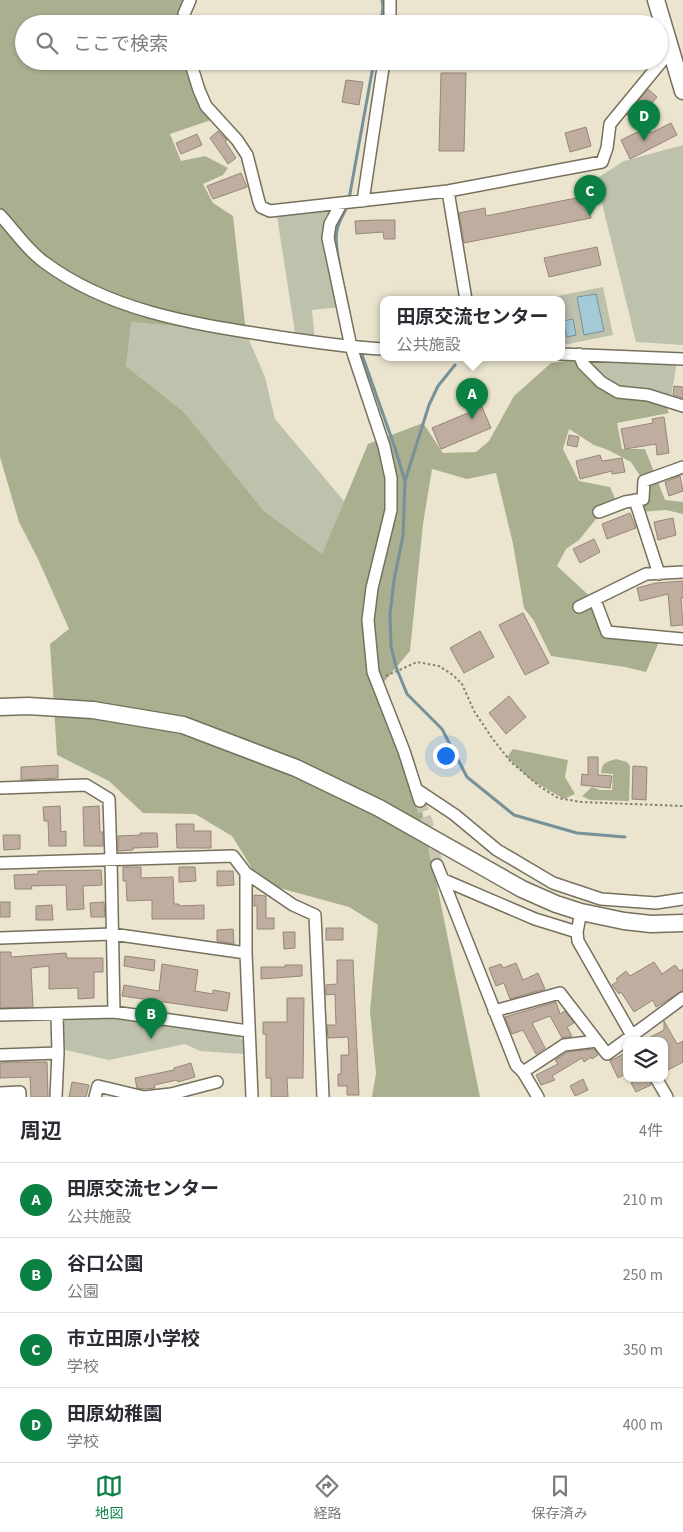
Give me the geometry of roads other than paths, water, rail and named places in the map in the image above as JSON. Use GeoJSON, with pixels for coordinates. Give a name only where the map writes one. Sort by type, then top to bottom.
{"type":"FeatureCollection","features":[{"type":"Feature","properties":{"kind":"street"},"geometry":{"type":"LineString","coordinates":[[184,15],[190,0]]}},
{"type":"Feature","properties":{"kind":"street"},"geometry":{"type":"LineString","coordinates":[[390,0],[390,15]]}},
{"type":"Feature","properties":{"kind":"street"},"geometry":{"type":"LineString","coordinates":[[656,0],[660,15]]}},
{"type":"Feature","properties":{"kind":"street"},"geometry":{"type":"LineString","coordinates":[[668,40],[683,90]]}},
{"type":"Feature","properties":{"kind":"street"},"geometry":{"type":"LineString","coordinates":[[668,54],[671,50]]}},
{"type":"Feature","properties":{"kind":"street"},"geometry":{"type":"LineString","coordinates":[[193,70],[206,106],[237,140],[247,155],[259,202],[262,207],[270,211],[448,191],[602,162],[610,124],[655,70]]}},
{"type":"Feature","properties":{"kind":"street"},"geometry":{"type":"LineString","coordinates":[[363,201],[383,70]]}},
{"type":"Feature","properties":{"kind":"street"},"geometry":{"type":"LineString","coordinates":[[448,191],[465,296]]}},
{"type":"Feature","properties":{"kind":"street"},"geometry":{"type":"LineString","coordinates":[[341,204],[330,224],[328,238],[351,347],[384,446],[391,478],[391,510],[372,588],[368,620],[370,653],[375,681],[392,719],[420,801]]}},
{"type":"Feature","properties":{"kind":"street"},"geometry":{"type":"LineString","coordinates":[[0,215],[42,261],[103,296],[171,318],[234,330],[351,347],[380,348]]}},
{"type":"Feature","properties":{"kind":"street"},"geometry":{"type":"LineString","coordinates":[[565,354],[683,359]]}},
{"type":"Feature","properties":{"kind":"street"},"geometry":{"type":"LineString","coordinates":[[579,354],[584,364],[601,382],[618,392],[648,395],[683,406]]}},
{"type":"Feature","properties":{"kind":"street"},"geometry":{"type":"LineString","coordinates":[[599,512],[625,502],[643,499],[644,482],[683,467]]}},
{"type":"Feature","properties":{"kind":"street"},"geometry":{"type":"LineString","coordinates":[[635,500],[658,574]]}},
{"type":"Feature","properties":{"kind":"street"},"geometry":{"type":"LineString","coordinates":[[579,607],[646,574],[683,572]]}},
{"type":"Feature","properties":{"kind":"street"},"geometry":{"type":"LineString","coordinates":[[595,600],[607,632],[683,639]]}},
{"type":"Feature","properties":{"kind":"street"},"geometry":{"type":"LineString","coordinates":[[0,706],[93,710],[183,725],[296,768],[380,808],[522,889],[556,904],[581,912],[651,924],[683,923]]}},
{"type":"Feature","properties":{"kind":"street"},"geometry":{"type":"LineString","coordinates":[[0,788],[86,786],[108,799],[112,859],[114,1012]]}},
{"type":"Feature","properties":{"kind":"street"},"geometry":{"type":"LineString","coordinates":[[416,789],[455,814],[497,850],[553,883],[601,899],[656,903],[683,899]]}},
{"type":"Feature","properties":{"kind":"street"},"geometry":{"type":"LineString","coordinates":[[0,863],[233,856],[246,873],[293,904],[315,915],[323,1097]]}},
{"type":"Feature","properties":{"kind":"street"},"geometry":{"type":"LineString","coordinates":[[437,865],[516,1065],[523,1072],[538,1097]]}},
{"type":"Feature","properties":{"kind":"street"},"geometry":{"type":"LineString","coordinates":[[246,873],[248,1031],[252,1097]]}},
{"type":"Feature","properties":{"kind":"street"},"geometry":{"type":"LineString","coordinates":[[444,880],[535,919],[577,932]]}},
{"type":"Feature","properties":{"kind":"street"},"geometry":{"type":"LineString","coordinates":[[581,912],[577,932],[578,941],[632,1037]]}},
{"type":"Feature","properties":{"kind":"street"},"geometry":{"type":"LineString","coordinates":[[0,938],[112,934],[246,953]]}},
{"type":"Feature","properties":{"kind":"street"},"geometry":{"type":"LineString","coordinates":[[494,1010],[560,993],[607,1054],[623,1044]]}},
{"type":"Feature","properties":{"kind":"street"},"geometry":{"type":"LineString","coordinates":[[634,1037],[683,998]]}},
{"type":"Feature","properties":{"kind":"street"},"geometry":{"type":"LineString","coordinates":[[0,1015],[114,1012],[248,1031]]}},
{"type":"Feature","properties":{"kind":"street"},"geometry":{"type":"LineString","coordinates":[[56,1097],[57,1014]]}},
{"type":"Feature","properties":{"kind":"street"},"geometry":{"type":"LineString","coordinates":[[523,1072],[564,1046],[597,1041]]}},
{"type":"Feature","properties":{"kind":"street"},"geometry":{"type":"LineString","coordinates":[[0,1055],[58,1053]]}},
{"type":"Feature","properties":{"kind":"street"},"geometry":{"type":"LineString","coordinates":[[95,1097],[98,1086],[144,1097],[170,1094],[217,1082]]}},
{"type":"Feature","properties":{"kind":"street"},"geometry":{"type":"LineString","coordinates":[[658,1082],[667,1097]]}},
{"type":"Feature","properties":{"kind":"street"},"geometry":{"type":"LineString","coordinates":[[0,1093],[20,1092],[20,1097]]}},
{"type":"Feature","properties":{"kind":"water"},"geometry":{"type":"Polygon","coordinates":[[[596,294],[604,331],[584,335],[577,297],[596,294]]]}},
{"type":"Feature","properties":{"kind":"water"},"geometry":{"type":"Polygon","coordinates":[[[573,319],[576,335],[567,337],[565,321],[573,319]]]}},
{"type":"Feature","properties":{"kind":"waterway"},"geometry":{"type":"LineString","coordinates":[[382,0],[382,15]]}},
{"type":"Feature","properties":{"kind":"waterway"},"geometry":{"type":"LineString","coordinates":[[349,199],[372,70]]}},
{"type":"Feature","properties":{"kind":"waterway"},"geometry":{"type":"LineString","coordinates":[[348,205],[339,223],[336,238],[338,259],[349,312]]}},
{"type":"Feature","properties":{"kind":"waterway"},"geometry":{"type":"LineString","coordinates":[[360,349],[405,481]]}},
{"type":"Feature","properties":{"kind":"waterway"},"geometry":{"type":"LineString","coordinates":[[455,365],[438,386],[429,405],[405,481],[403,536],[394,580],[390,614],[391,646],[396,667],[407,694],[442,729],[467,777],[514,815],[577,833],[625,837]]}},
{"type":"Feature","properties":{"kind":"tunnel"},"geometry":{"type":"LineString","coordinates":[[420,801],[430,830],[437,865]]}},
{"type":"Feature","properties":{"kind":"place","name":"田原幼稚園"},"geometry":{"type":"Point","coordinates":[644,141]}},
{"type":"Feature","properties":{"kind":"place","name":"市立田原小学校"},"geometry":{"type":"Point","coordinates":[590,216]}},
{"type":"Feature","properties":{"kind":"place","name":"田原交流センター"},"geometry":{"type":"Point","coordinates":[472,419]}},
{"type":"Feature","properties":{"kind":"place","name":"谷口公園"},"geometry":{"type":"Point","coordinates":[151,1039]}}]}
